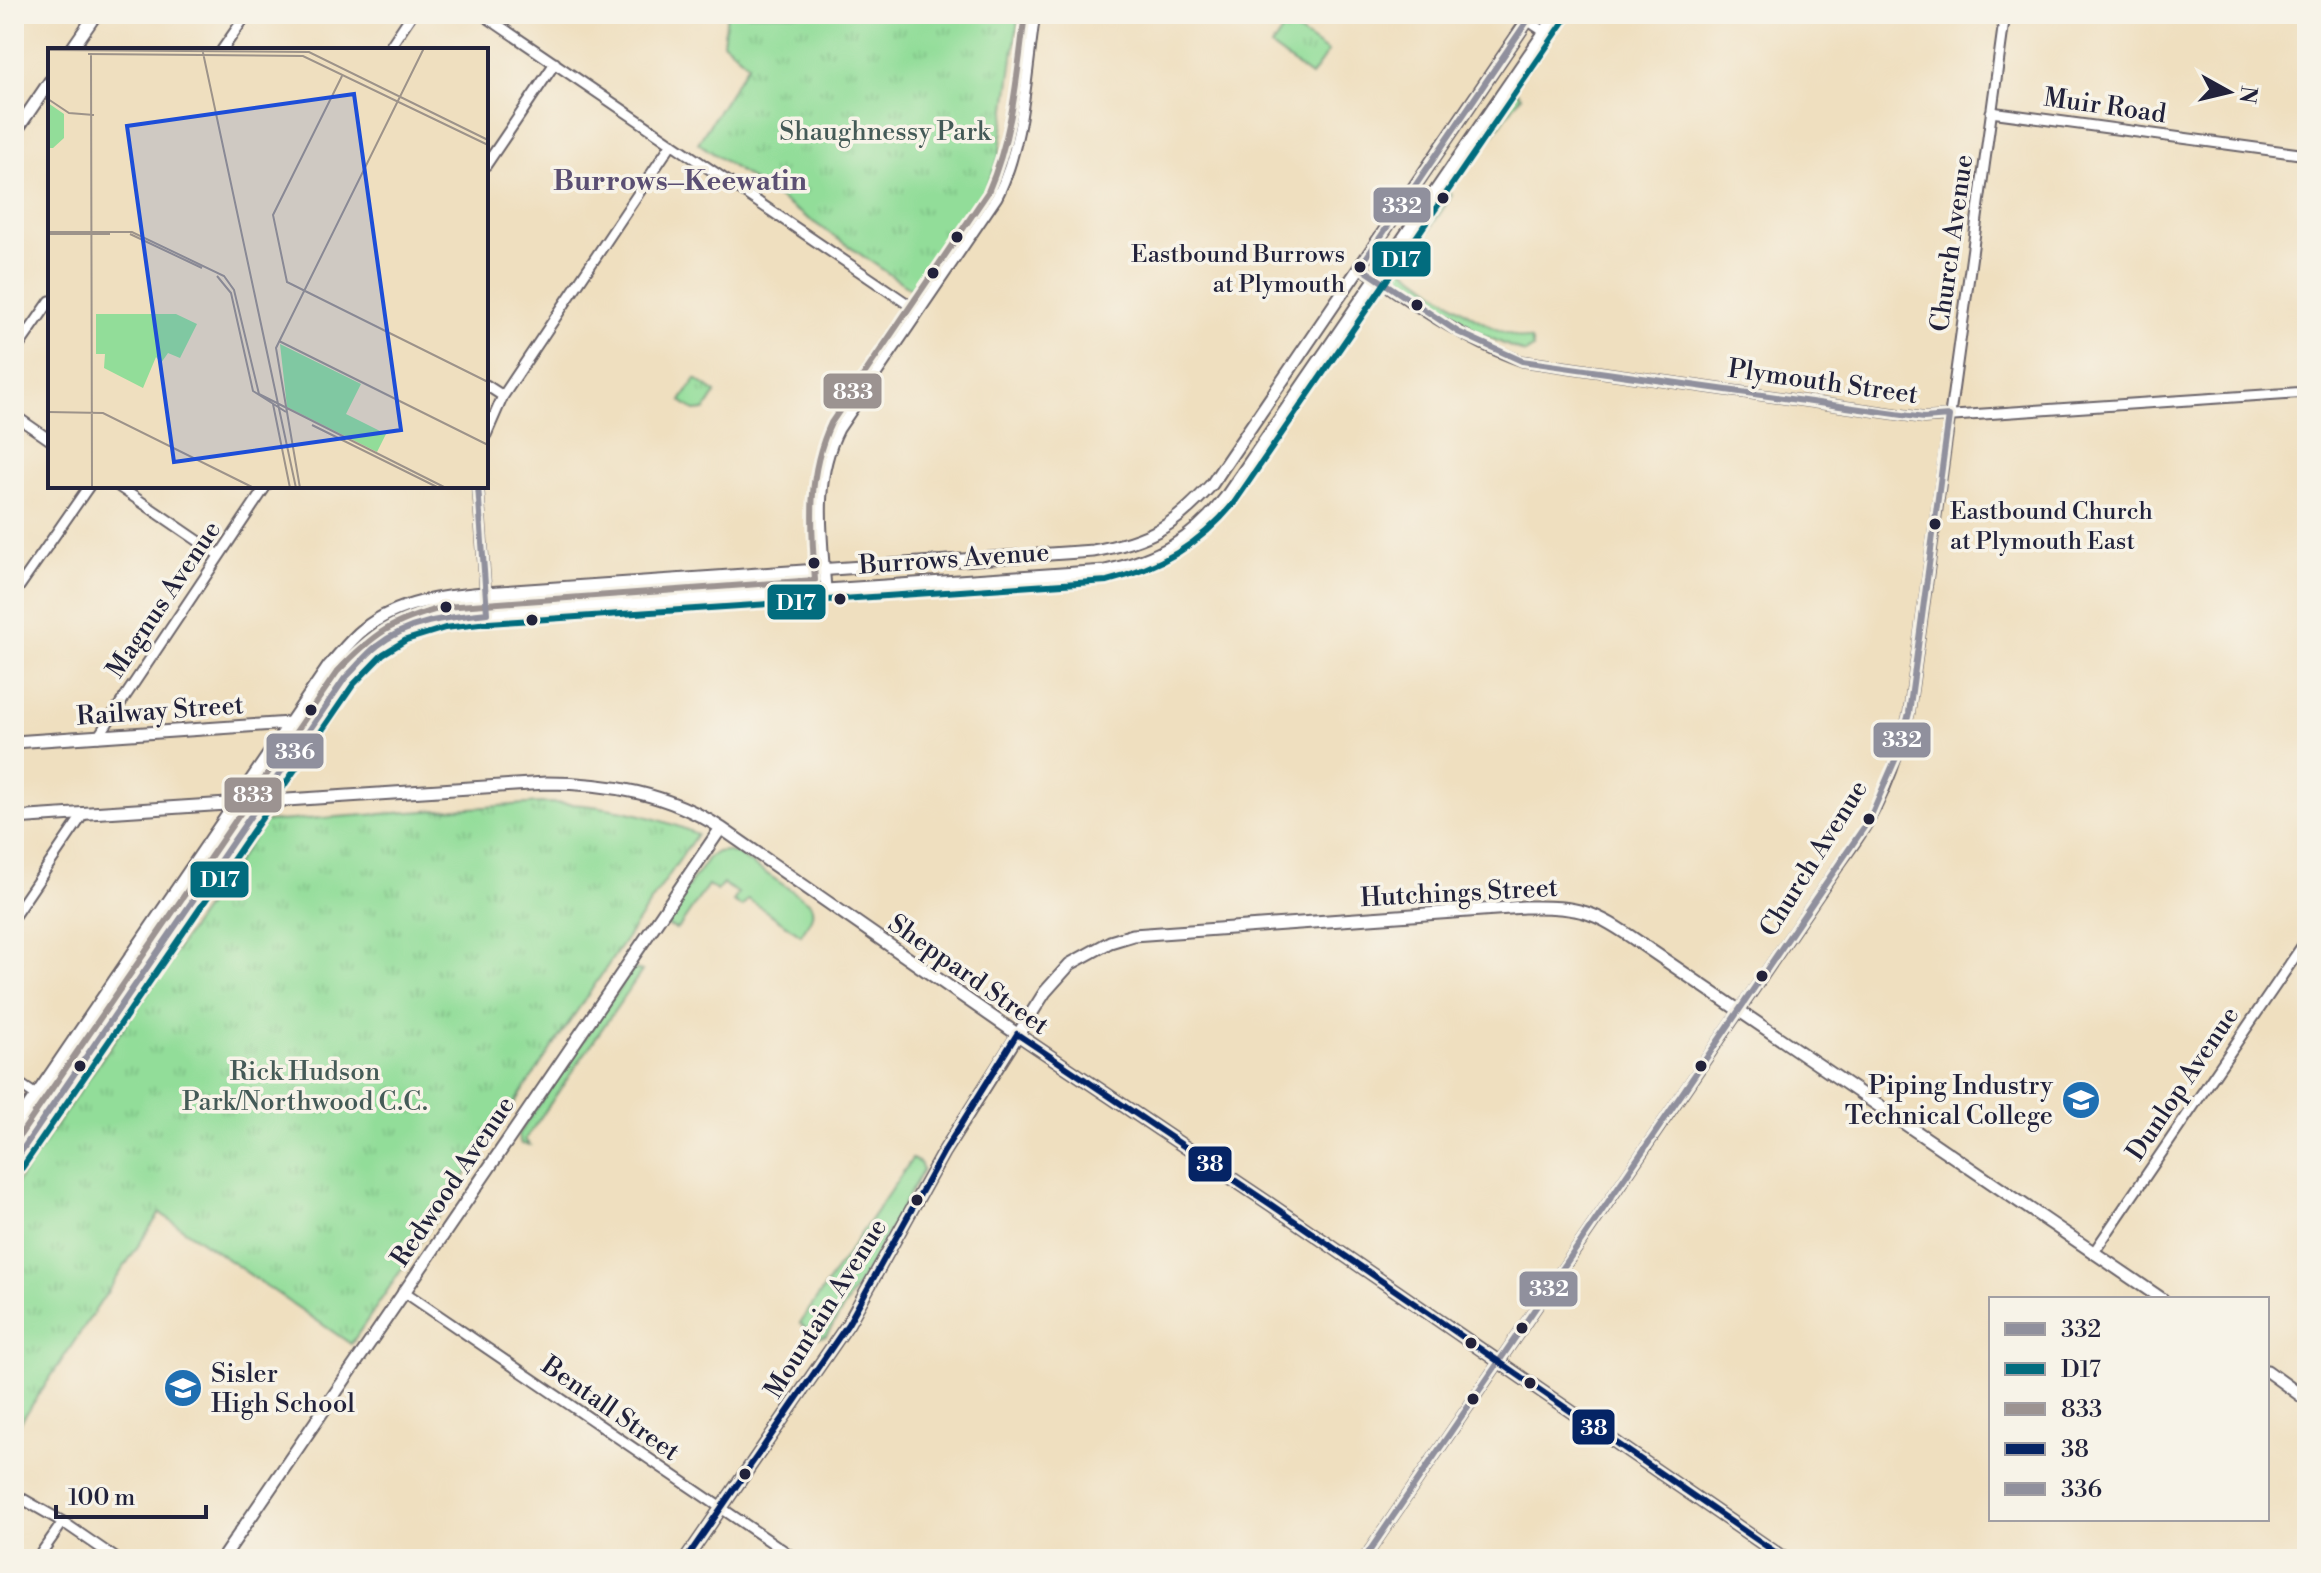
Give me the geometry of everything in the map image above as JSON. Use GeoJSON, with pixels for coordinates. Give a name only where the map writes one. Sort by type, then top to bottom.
{"type":"FeatureCollection","features":[{"type":"Feature","properties":{"kind":"street"},"geometry":{"type":"LineString","coordinates":[[72,48],[96,14]]}},
{"type":"Feature","properties":{"kind":"street"},"geometry":{"type":"LineString","coordinates":[[223,48],[247,14]]}},
{"type":"Feature","properties":{"kind":"street"},"geometry":{"type":"LineString","coordinates":[[389,48],[412,14]]}},
{"type":"Feature","properties":{"kind":"street"},"geometry":{"type":"LineString","coordinates":[[482,14],[918,311]]}},
{"type":"Feature","properties":{"kind":"street"},"geometry":{"type":"LineString","coordinates":[[826,589],[820,500],[827,455],[839,429],[997,197],[1014,151],[1035,14]]}},
{"type":"Feature","properties":{"kind":"street","name":"Burrows Avenue"},"geometry":{"type":"LineString","coordinates":[[14,1162],[345,678],[378,645],[411,627],[447,617],[487,613],[1105,571],[1145,560],[1191,536],[1226,497],[1557,14]]}},
{"type":"Feature","properties":{"kind":"street","name":"Church Avenue"},"geometry":{"type":"LineString","coordinates":[[1364,1559],[1869,820],[1899,751],[1909,713],[2005,14]]}},
{"type":"Feature","properties":{"kind":"street"},"geometry":{"type":"LineString","coordinates":[[1526,16],[1545,32]]}},
{"type":"Feature","properties":{"kind":"street","name":"Burrows Avenue"},"geometry":{"type":"LineString","coordinates":[[14,1128],[329,666],[364,629],[402,608],[450,595],[1093,551],[1119,547],[1158,532],[1183,514],[1212,484],[1526,16]]}},
{"type":"Feature","properties":{"kind":"street"},"geometry":{"type":"LineString","coordinates":[[488,162],[555,63]]}},
{"type":"Feature","properties":{"kind":"street"},"geometry":{"type":"LineString","coordinates":[[14,134],[48,86]]}},
{"type":"Feature","properties":{"kind":"street","name":"Muir Road"},"geometry":{"type":"LineString","coordinates":[[1991,112],[2307,155]]}},
{"type":"Feature","properties":{"kind":"street"},"geometry":{"type":"LineString","coordinates":[[488,430],[503,396],[672,143]]}},
{"type":"Feature","properties":{"kind":"street","name":"Plymouth Street"},"geometry":{"type":"LineString","coordinates":[[1360,267],[1463,335],[1486,348],[1522,361],[1924,418],[2307,392]]}},
{"type":"Feature","properties":{"kind":"street"},"geometry":{"type":"LineString","coordinates":[[14,353],[48,304]]}},
{"type":"Feature","properties":{"kind":"street"},"geometry":{"type":"LineString","coordinates":[[488,386],[503,396]]}},
{"type":"Feature","properties":{"kind":"street"},"geometry":{"type":"LineString","coordinates":[[14,415],[48,439]]}},
{"type":"Feature","properties":{"kind":"street"},"geometry":{"type":"LineString","coordinates":[[14,594],[88,488]]}},
{"type":"Feature","properties":{"kind":"street"},"geometry":{"type":"LineString","coordinates":[[121,488],[219,555]]}},
{"type":"Feature","properties":{"kind":"street","name":"Magnus Avenue"},"geometry":{"type":"LineString","coordinates":[[98,737],[265,488]]}},
{"type":"Feature","properties":{"kind":"street"},"geometry":{"type":"LineString","coordinates":[[478,488],[487,613]]}},
{"type":"Feature","properties":{"kind":"street"},"geometry":{"type":"LineString","coordinates":[[290,723],[306,735]]}},
{"type":"Feature","properties":{"kind":"street","name":"Railway Street"},"geometry":{"type":"LineString","coordinates":[[14,742],[290,723]]}},
{"type":"Feature","properties":{"kind":"street","name":"Sheppard Street"},"geometry":{"type":"LineString","coordinates":[[14,818],[574,783],[618,788],[664,800],[699,814],[1785,1559]]}},
{"type":"Feature","properties":{"kind":"street"},"geometry":{"type":"LineString","coordinates":[[14,916],[84,813]]}},
{"type":"Feature","properties":{"kind":"street","name":"Redwood Avenue"},"geometry":{"type":"LineString","coordinates":[[222,1559],[721,828]]}},
{"type":"Feature","properties":{"kind":"street","name":"Hutchings Street"},"geometry":{"type":"LineString","coordinates":[[1017,1034],[1045,992],[1070,964],[1110,942],[1133,935],[1524,907],[1583,910],[1608,921],[2159,1297]]}},
{"type":"Feature","properties":{"kind":"street","name":"Dunlop Avenue"},"geometry":{"type":"LineString","coordinates":[[2094,1252],[2307,939]]}},
{"type":"Feature","properties":{"kind":"street","name":"Mountain Avenue"},"geometry":{"type":"LineString","coordinates":[[686,1559],[848,1324],[943,1153],[1017,1034]]}},
{"type":"Feature","properties":{"kind":"street"},"geometry":{"type":"LineString","coordinates":[[14,1080],[52,1106]]}},
{"type":"Feature","properties":{"kind":"street","name":"Bentall Street"},"geometry":{"type":"LineString","coordinates":[[403,1291],[796,1559]]}},
{"type":"Feature","properties":{"kind":"street"},"geometry":{"type":"LineString","coordinates":[[2269,1372],[2307,1400]]}},
{"type":"Feature","properties":{"kind":"street"},"geometry":{"type":"LineString","coordinates":[[14,1494],[63,1522],[117,1559]]}},
{"type":"Feature","properties":{"kind":"street"},"geometry":{"type":"LineString","coordinates":[[37,1559],[63,1522]]}},
{"type":"Feature","properties":{"kind":"green space","name":"Shaughnessy Park"},"geometry":{"type":"Polygon","coordinates":[[[727,14],[1019,14],[999,158],[985,190],[914,291],[698,143],[748,64],[723,42],[727,14]]]}},
{"type":"Feature","properties":{"kind":"green space"},"geometry":{"type":"Polygon","coordinates":[[[1287,24],[1328,52],[1311,76],[1271,47],[1287,24]]]}},
{"type":"Feature","properties":{"kind":"green space"},"geometry":{"type":"Polygon","coordinates":[[[1513,88],[1521,96],[1477,157],[1469,154],[1470,148],[1513,88]]]}},
{"type":"Feature","properties":{"kind":"green space"},"geometry":{"type":"Polygon","coordinates":[[[1446,189],[1452,195],[1404,268],[1480,321],[1531,340],[1533,348],[1525,353],[1467,328],[1391,275],[1393,262],[1442,190],[1446,189]]]}},
{"type":"Feature","properties":{"kind":"green space"},"geometry":{"type":"Polygon","coordinates":[[[696,379],[716,393],[705,410],[695,411],[681,401],[696,379]]]}},
{"type":"Feature","properties":{"kind":"green space","name":"Rick Hudson Park/Northwood C.C."},"geometry":{"type":"Polygon","coordinates":[[[542,803],[621,810],[697,834],[351,1344],[160,1213],[14,1432],[14,1187],[264,822],[542,803]]]}},
{"type":"Feature","properties":{"kind":"green space"},"geometry":{"type":"Polygon","coordinates":[[[725,851],[737,854],[809,902],[812,915],[801,935],[748,899],[742,907],[733,902],[738,893],[723,884],[717,891],[708,885],[680,926],[676,929],[668,926],[666,919],[708,858],[725,851]]]}},
{"type":"Feature","properties":{"kind":"green space"},"geometry":{"type":"Polygon","coordinates":[[[633,969],[642,971],[525,1140],[530,1145],[521,1144],[518,1135],[633,969]]]}},
{"type":"Feature","properties":{"kind":"green space"},"geometry":{"type":"Polygon","coordinates":[[[912,1159],[920,1163],[923,1169],[872,1262],[826,1336],[816,1338],[800,1323],[912,1159]]]}},
{"type":"Feature","properties":{"kind":"transit line","name":"833"},"geometry":{"type":"LineString","coordinates":[[14,1144],[337,672],[373,638],[397,623],[445,607],[815,580],[812,500],[823,442],[831,423],[988,192],[1009,127],[1025,14]]}},
{"type":"Feature","properties":{"kind":"transit line","name":"332"},"geometry":{"type":"LineString","coordinates":[[1532,14],[1360,267],[1458,332],[1522,361],[1924,418],[1949,416]]}},
{"type":"Feature","properties":{"kind":"transit line","name":"D17"},"geometry":{"type":"LineString","coordinates":[[22,1168],[353,685],[383,654],[406,640],[445,628],[488,623],[1107,581],[1161,562],[1192,543],[1234,503],[1565,20]]}},
{"type":"Feature","properties":{"kind":"transit line","name":"332"},"geometry":{"type":"LineString","coordinates":[[1364,1559],[1869,820],[1899,751],[1909,713],[1949,416]]}},
{"type":"Feature","properties":{"kind":"transit line","name":"336"},"geometry":{"type":"LineString","coordinates":[[14,1162],[345,678],[373,650],[402,631],[444,619],[487,613],[478,488]]}},
{"type":"Feature","properties":{"kind":"transit line","name":"38"},"geometry":{"type":"LineString","coordinates":[[1017,1034],[1270,1204],[1785,1559]]}},
{"type":"Feature","properties":{"kind":"transit line","name":"38"},"geometry":{"type":"LineString","coordinates":[[686,1559],[848,1324],[943,1153],[1017,1034]]}},
{"type":"Feature","properties":{"kind":"place","name":"Eastbound Burrows at Plymouth"},"geometry":{"type":"Point","coordinates":[1360,267]}},
{"type":"Feature","properties":{"kind":"place","name":"Eastbound Church at Plymouth East"},"geometry":{"type":"Point","coordinates":[1935,524]}},
{"type":"Feature","properties":{"kind":"place","name":"Piping Industry Technical College"},"geometry":{"type":"Point","coordinates":[2081,1100]}},
{"type":"Feature","properties":{"kind":"place","name":"Sisler High School"},"geometry":{"type":"Point","coordinates":[183,1388]}},
{"type":"Feature","properties":{"kind":"district","name":"Burrows–Keewatin"},"geometry":{"type":"Point","coordinates":[680,180]}}]}
